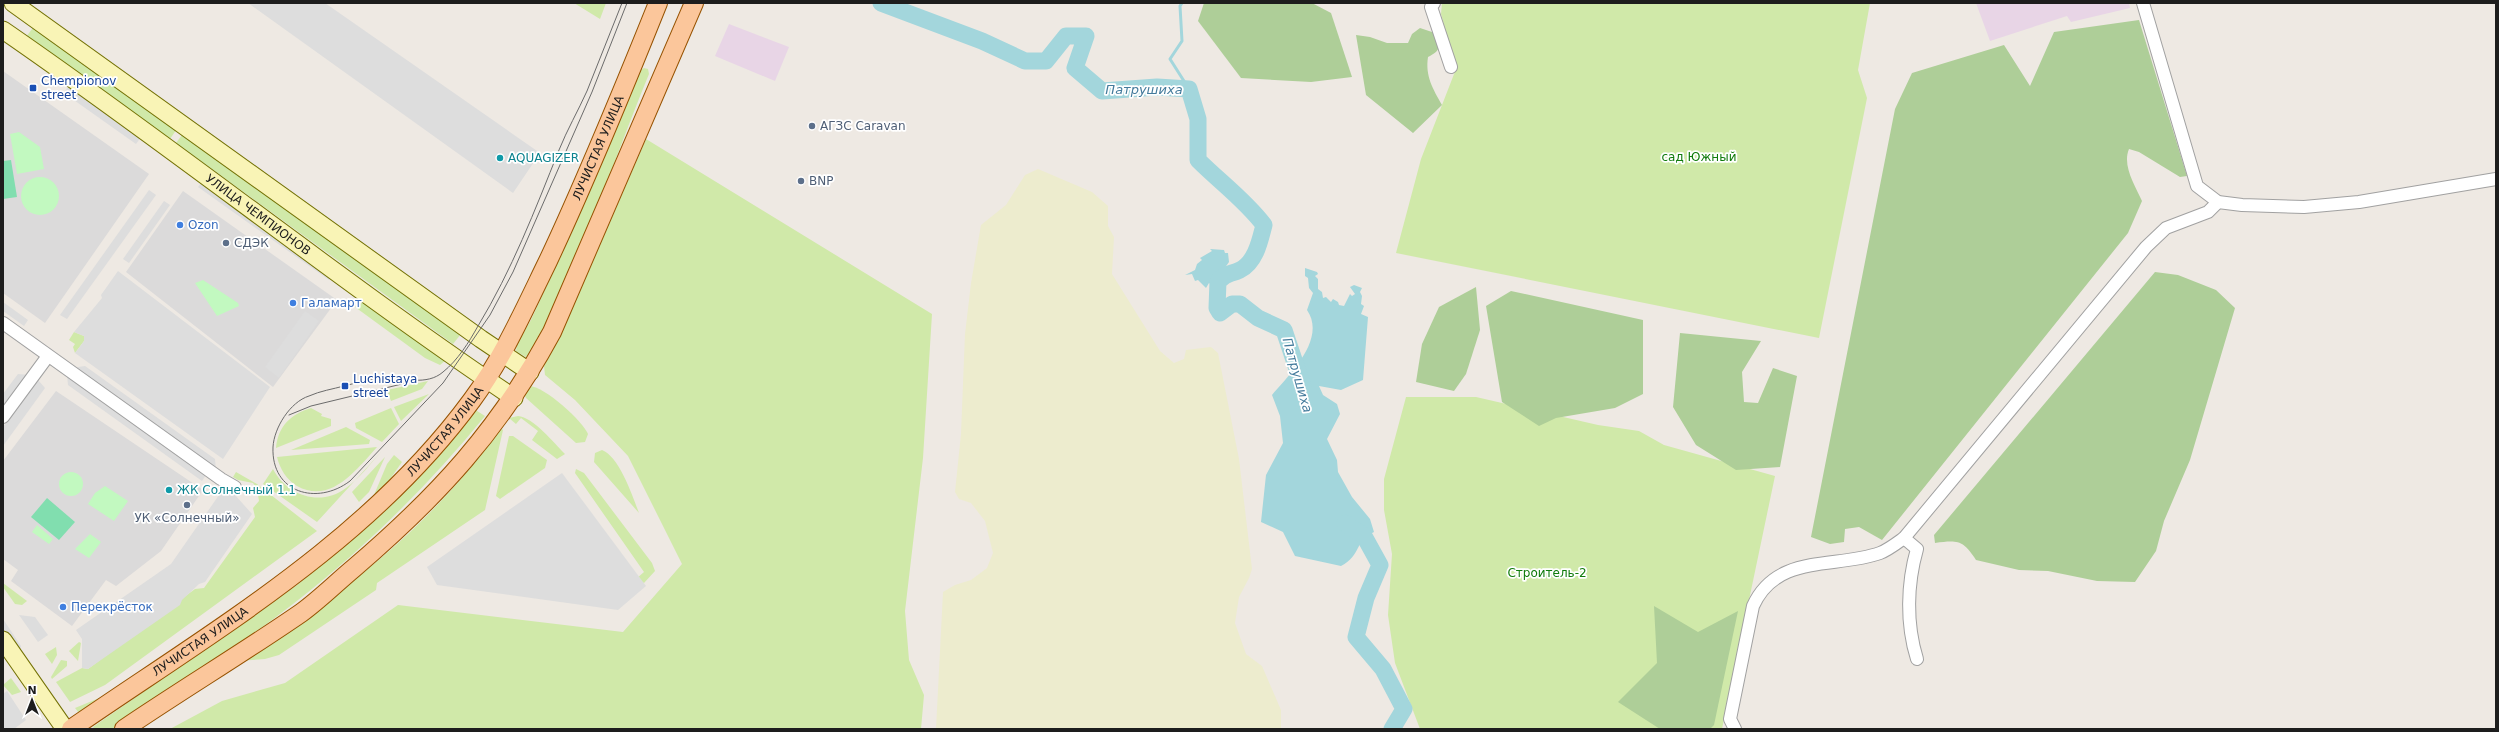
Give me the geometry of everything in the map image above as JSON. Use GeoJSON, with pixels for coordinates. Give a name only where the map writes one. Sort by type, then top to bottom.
{"type":"FeatureCollection","features":[{"type":"Feature","properties":{"kind":"main road","name":"ЛУЧИСТАЯ УЛИЦА"},"geometry":{"type":"LineString","coordinates":[[71,729],[294,576],[370,514],[430,452],[472,401],[502,353],[528,304],[590,168],[658,3]]}},
{"type":"Feature","properties":{"kind":"main road"},"geometry":{"type":"LineString","coordinates":[[124,729],[302,612],[416,513],[464,463],[514,398],[552,332],[694,3]]}},
{"type":"Feature","properties":{"kind":"street"},"geometry":{"type":"LineString","coordinates":[[3,12],[10,3]]}},
{"type":"Feature","properties":{"kind":"street"},"geometry":{"type":"LineString","coordinates":[[13,3],[530,372]]}},
{"type":"Feature","properties":{"kind":"street"},"geometry":{"type":"LineString","coordinates":[[1434,3],[1431,7],[1451,67]]}},
{"type":"Feature","properties":{"kind":"street"},"geometry":{"type":"LineString","coordinates":[[2143,3],[2197,186],[2218,202],[2242,205],[2304,207],[2351,203],[2496,179]]}},
{"type":"Feature","properties":{"kind":"street","name":"УЛИЦА ЧЕМПИОНОВ"},"geometry":{"type":"LineString","coordinates":[[3,30],[187,160],[359,288],[514,398]]}},
{"type":"Feature","properties":{"kind":"street"},"geometry":{"type":"LineString","coordinates":[[1735,729],[1730,719],[1753,606],[1759,592],[1771,580],[1792,569],[1881,553],[1904,538],[2146,247],[2166,228],[2208,212],[2218,202]]}},
{"type":"Feature","properties":{"kind":"street"},"geometry":{"type":"LineString","coordinates":[[3,323],[221,479],[235,487]]}},
{"type":"Feature","properties":{"kind":"street"},"geometry":{"type":"LineString","coordinates":[[3,417],[48,356]]}},
{"type":"Feature","properties":{"kind":"street"},"geometry":{"type":"LineString","coordinates":[[1904,538],[1917,549],[1909,577],[1911,641],[1917,659]]}},
{"type":"Feature","properties":{"kind":"street"},"geometry":{"type":"LineString","coordinates":[[3,640],[65,729]]}},
{"type":"Feature","properties":{"kind":"shaded area"},"geometry":{"type":"Polygon","coordinates":[[[248,3],[325,3],[540,153],[513,193],[248,3]]]}},
{"type":"Feature","properties":{"kind":"shaded area"},"geometry":{"type":"Polygon","coordinates":[[[1976,3],[2129,3],[2130,8],[2071,22],[2067,16],[1990,41],[1976,3]]]}},
{"type":"Feature","properties":{"kind":"shaded area"},"geometry":{"type":"Polygon","coordinates":[[[729,24],[789,47],[775,81],[715,56],[729,24]]]}},
{"type":"Feature","properties":{"kind":"shaded area"},"geometry":{"type":"Polygon","coordinates":[[[3,71],[149,174],[45,323],[3,293],[3,71]]]}},
{"type":"Feature","properties":{"kind":"shaded area"},"geometry":{"type":"Polygon","coordinates":[[[69,85],[141,137],[136,144],[64,93],[69,85]]]}},
{"type":"Feature","properties":{"kind":"shaded area"},"geometry":{"type":"Polygon","coordinates":[[[203,181],[333,273],[329,280],[198,187],[203,181]]]}},
{"type":"Feature","properties":{"kind":"shaded area"},"geometry":{"type":"Polygon","coordinates":[[[149,190],[156,195],[67,319],[60,315],[149,190]]]}},
{"type":"Feature","properties":{"kind":"shaded area"},"geometry":{"type":"Polygon","coordinates":[[[183,191],[337,300],[273,387],[126,272],[183,191]]]}},
{"type":"Feature","properties":{"kind":"shaded area"},"geometry":{"type":"Polygon","coordinates":[[[164,201],[170,205],[129,263],[123,259],[164,201]]]}},
{"type":"Feature","properties":{"kind":"shaded area"},"geometry":{"type":"Polygon","coordinates":[[[118,271],[270,387],[223,459],[75,353],[84,341],[84,336],[74,332],[102,298],[101,295],[118,271]]]}},
{"type":"Feature","properties":{"kind":"shaded area"},"geometry":{"type":"Polygon","coordinates":[[[3,302],[28,320],[24,326],[3,311],[3,302]]]}},
{"type":"Feature","properties":{"kind":"shaded area"},"geometry":{"type":"Polygon","coordinates":[[[305,311],[319,321],[279,378],[265,367],[305,311]]]}},
{"type":"Feature","properties":{"kind":"shaded area"},"geometry":{"type":"Polygon","coordinates":[[[85,366],[215,459],[216,470],[71,368],[85,366]]]}},
{"type":"Feature","properties":{"kind":"shaded area"},"geometry":{"type":"Polygon","coordinates":[[[18,374],[30,375],[3,412],[3,394],[18,374]]]}},
{"type":"Feature","properties":{"kind":"shaded area"},"geometry":{"type":"Polygon","coordinates":[[[67,375],[206,475],[202,481],[68,385],[67,375]]]}},
{"type":"Feature","properties":{"kind":"shaded area"},"geometry":{"type":"Polygon","coordinates":[[[38,380],[45,388],[3,446],[3,427],[38,380]]]}},
{"type":"Feature","properties":{"kind":"shaded area"},"geometry":{"type":"Polygon","coordinates":[[[56,391],[203,490],[161,551],[116,586],[106,580],[72,626],[11,581],[18,570],[3,559],[3,461],[56,391]]]}},
{"type":"Feature","properties":{"kind":"shaded area"},"geometry":{"type":"Polygon","coordinates":[[[562,473],[646,586],[618,610],[437,585],[427,567],[562,473]]]}},
{"type":"Feature","properties":{"kind":"shaded area"},"geometry":{"type":"Polygon","coordinates":[[[226,485],[252,514],[205,582],[199,584],[182,600],[180,605],[88,669],[82,668],[82,639],[76,630],[171,564],[226,485]]]}},
{"type":"Feature","properties":{"kind":"shaded area"},"geometry":{"type":"Polygon","coordinates":[[[19,615],[35,617],[48,635],[38,642],[19,615]]]}},
{"type":"Feature","properties":{"kind":"shaded area"},"geometry":{"type":"Polygon","coordinates":[[[3,619],[21,646],[19,656],[3,632],[3,619]]]}},
{"type":"Feature","properties":{"kind":"shaded area"},"geometry":{"type":"Polygon","coordinates":[[[7,691],[26,720],[14,729],[3,729],[3,694],[7,691]]]}},
{"type":"Feature","properties":{"kind":"green space"},"geometry":{"type":"Polygon","coordinates":[[[574,3],[606,3],[600,19],[574,3]]]}},
{"type":"Feature","properties":{"kind":"green space"},"geometry":{"type":"Polygon","coordinates":[[[1204,3],[1312,3],[1331,13],[1352,77],[1311,82],[1241,78],[1198,21],[1204,3]]]}},
{"type":"Feature","properties":{"kind":"green space","name":"сад Южный"},"geometry":{"type":"Polygon","coordinates":[[[1442,3],[1870,3],[1858,70],[1867,98],[1819,338],[1396,253],[1421,159],[1456,69],[1441,14],[1442,3]]]}},
{"type":"Feature","properties":{"kind":"green space"},"geometry":{"type":"Polygon","coordinates":[[[2139,20],[2187,176],[2180,177],[2139,152],[2129,149],[2127,155],[2128,169],[2142,201],[2128,233],[1882,540],[1859,527],[1845,529],[1844,542],[1830,544],[1811,537],[1895,109],[1912,73],[2004,45],[2030,86],[2054,32],[2139,20]]]}},
{"type":"Feature","properties":{"kind":"green space"},"geometry":{"type":"Polygon","coordinates":[[[35,25],[179,126],[170,139],[26,37],[35,25]]]}},
{"type":"Feature","properties":{"kind":"green space"},"geometry":{"type":"Polygon","coordinates":[[[1420,28],[1438,34],[1439,48],[1435,53],[1428,57],[1427,64],[1433,88],[1442,105],[1413,133],[1366,95],[1356,35],[1370,37],[1387,43],[1408,43],[1412,34],[1420,28]]]}},
{"type":"Feature","properties":{"kind":"green space"},"geometry":{"type":"Polygon","coordinates":[[[644,68],[648,69],[649,74],[581,248],[531,356],[526,357],[516,351],[517,344],[531,320],[578,218],[639,71],[644,68]]]}},
{"type":"Feature","properties":{"kind":"green space"},"geometry":{"type":"Polygon","coordinates":[[[185,131],[461,334],[453,344],[176,143],[185,131]]]}},
{"type":"Feature","properties":{"kind":"green space"},"geometry":{"type":"Polygon","coordinates":[[[19,132],[40,147],[44,169],[17,174],[10,134],[19,132]]]}},
{"type":"Feature","properties":{"kind":"green space"},"geometry":{"type":"Polygon","coordinates":[[[646,139],[932,314],[923,458],[905,611],[909,660],[924,695],[921,729],[170,729],[222,701],[285,683],[398,605],[623,632],[682,564],[628,456],[575,400],[545,375],[544,366],[585,279],[646,139]]]}},
{"type":"Feature","properties":{"kind":"green space"},"geometry":{"type":"Polygon","coordinates":[[[11,160],[17,197],[3,199],[3,161],[11,160]]]}},
{"type":"Feature","properties":{"kind":"green space"},"geometry":{"type":"Polygon","coordinates":[[[1038,169],[1092,192],[1108,206],[1108,226],[1114,237],[1112,274],[1160,351],[1174,363],[1184,359],[1186,350],[1211,347],[1218,353],[1239,459],[1252,569],[1239,597],[1235,623],[1246,654],[1262,666],[1281,710],[1281,729],[936,729],[943,592],[955,585],[971,580],[987,568],[993,553],[985,521],[971,503],[959,499],[955,492],[961,434],[965,334],[971,283],[981,225],[1006,205],[1025,175],[1038,169]]]}},
{"type":"Feature","properties":{"kind":"green space"},"geometry":{"type":"Polygon","coordinates":[[[36,177],[44,177],[51,180],[56,185],[59,196],[56,207],[51,212],[44,215],[36,215],[29,212],[24,207],[21,200],[21,192],[24,185],[29,180],[36,177]]]}},
{"type":"Feature","properties":{"kind":"green space"},"geometry":{"type":"Polygon","coordinates":[[[2155,272],[2178,275],[2216,290],[2235,308],[2190,460],[2164,521],[2156,551],[2135,582],[2097,581],[2048,571],[2019,570],[1976,560],[1967,548],[1959,543],[1935,543],[1934,535],[2155,272]]]}},
{"type":"Feature","properties":{"kind":"green space"},"geometry":{"type":"Polygon","coordinates":[[[203,280],[238,303],[239,306],[217,316],[195,283],[203,280]]]}},
{"type":"Feature","properties":{"kind":"green space"},"geometry":{"type":"Polygon","coordinates":[[[1476,287],[1480,330],[1466,374],[1454,391],[1416,382],[1422,344],[1439,307],[1476,287]]]}},
{"type":"Feature","properties":{"kind":"green space"},"geometry":{"type":"Polygon","coordinates":[[[1511,291],[1643,320],[1643,394],[1615,408],[1556,418],[1539,426],[1502,402],[1486,306],[1511,291]]]}},
{"type":"Feature","properties":{"kind":"green space"},"geometry":{"type":"Polygon","coordinates":[[[363,302],[446,360],[440,365],[425,358],[355,307],[363,302]]]}},
{"type":"Feature","properties":{"kind":"green space"},"geometry":{"type":"Polygon","coordinates":[[[74,332],[84,336],[84,341],[75,353],[73,347],[75,344],[69,340],[74,332]]]}},
{"type":"Feature","properties":{"kind":"green space"},"geometry":{"type":"Polygon","coordinates":[[[1680,333],[1761,341],[1742,372],[1744,402],[1758,403],[1773,368],[1797,376],[1780,467],[1736,470],[1696,445],[1673,407],[1680,333]]]}},
{"type":"Feature","properties":{"kind":"green space"},"geometry":{"type":"Polygon","coordinates":[[[428,381],[422,389],[391,401],[387,390],[428,381]]]}},
{"type":"Feature","properties":{"kind":"green space"},"geometry":{"type":"Polygon","coordinates":[[[528,386],[543,391],[571,413],[585,428],[588,434],[585,442],[576,443],[526,398],[523,392],[528,386]]]}},
{"type":"Feature","properties":{"kind":"green space"},"geometry":{"type":"Polygon","coordinates":[[[429,394],[401,421],[394,407],[429,394]]]}},
{"type":"Feature","properties":{"kind":"green space","name":"Строитель-2"},"geometry":{"type":"Polygon","coordinates":[[[1406,397],[1476,397],[1598,425],[1639,431],[1664,445],[1775,476],[1722,729],[1420,729],[1395,663],[1388,615],[1392,554],[1384,510],[1384,479],[1406,397]]]}},
{"type":"Feature","properties":{"kind":"green space"},"geometry":{"type":"Polygon","coordinates":[[[311,408],[322,414],[321,416],[331,419],[331,426],[276,448],[277,440],[287,422],[297,414],[311,408]]]}},
{"type":"Feature","properties":{"kind":"green space"},"geometry":{"type":"Polygon","coordinates":[[[391,408],[399,424],[382,442],[356,428],[355,423],[391,408]]]}},
{"type":"Feature","properties":{"kind":"green space"},"geometry":{"type":"Polygon","coordinates":[[[474,409],[485,416],[441,467],[370,539],[319,583],[293,604],[205,668],[114,729],[94,729],[93,727],[297,585],[330,557],[474,409]]]}},
{"type":"Feature","properties":{"kind":"green space"},"geometry":{"type":"Polygon","coordinates":[[[518,416],[524,417],[537,426],[565,454],[557,459],[532,440],[538,431],[521,418],[516,424],[509,418],[518,416]]]}},
{"type":"Feature","properties":{"kind":"green space"},"geometry":{"type":"Polygon","coordinates":[[[346,427],[370,440],[369,444],[291,450],[346,427]]]}},
{"type":"Feature","properties":{"kind":"green space"},"geometry":{"type":"Polygon","coordinates":[[[501,428],[503,430],[485,510],[377,583],[376,590],[279,655],[265,659],[238,661],[329,599],[398,543],[445,497],[488,446],[501,428]]]}},
{"type":"Feature","properties":{"kind":"green space"},"geometry":{"type":"Polygon","coordinates":[[[509,436],[513,436],[547,460],[545,468],[500,499],[496,496],[509,436]]]}},
{"type":"Feature","properties":{"kind":"green space"},"geometry":{"type":"Polygon","coordinates":[[[377,447],[352,474],[342,482],[332,488],[321,491],[309,491],[293,483],[284,473],[277,457],[377,447]]]}},
{"type":"Feature","properties":{"kind":"green space"},"geometry":{"type":"Polygon","coordinates":[[[602,450],[614,460],[620,468],[639,513],[594,462],[595,453],[602,450]]]}},
{"type":"Feature","properties":{"kind":"green space"},"geometry":{"type":"Polygon","coordinates":[[[382,451],[365,471],[354,481],[382,451]]]}},
{"type":"Feature","properties":{"kind":"green space"},"geometry":{"type":"Polygon","coordinates":[[[394,455],[402,462],[388,482],[374,495],[387,464],[394,455]]]}},
{"type":"Feature","properties":{"kind":"green space"},"geometry":{"type":"Polygon","coordinates":[[[385,457],[369,492],[359,502],[352,492],[385,457]]]}},
{"type":"Feature","properties":{"kind":"green space"},"geometry":{"type":"Polygon","coordinates":[[[273,469],[287,486],[296,492],[305,496],[326,497],[336,494],[354,481],[317,522],[263,484],[273,469]]]}},
{"type":"Feature","properties":{"kind":"green space"},"geometry":{"type":"Polygon","coordinates":[[[576,469],[584,473],[652,563],[655,571],[644,583],[636,579],[644,572],[575,473],[576,469]]]}},
{"type":"Feature","properties":{"kind":"green space"},"geometry":{"type":"Polygon","coordinates":[[[71,472],[79,476],[83,484],[79,492],[71,496],[63,492],[59,484],[63,476],[71,472]]]}},
{"type":"Feature","properties":{"kind":"green space"},"geometry":{"type":"Polygon","coordinates":[[[236,472],[257,484],[317,531],[105,685],[70,702],[56,682],[82,668],[88,669],[195,589],[204,588],[255,517],[253,508],[259,501],[257,489],[253,483],[238,480],[233,477],[236,472]]]}},
{"type":"Feature","properties":{"kind":"green space"},"geometry":{"type":"Polygon","coordinates":[[[105,486],[128,501],[114,521],[88,504],[95,493],[105,486]]]}},
{"type":"Feature","properties":{"kind":"green space"},"geometry":{"type":"Polygon","coordinates":[[[47,498],[75,522],[59,540],[31,517],[47,498]]]}},
{"type":"Feature","properties":{"kind":"green space"},"geometry":{"type":"Polygon","coordinates":[[[37,525],[53,539],[49,544],[32,532],[37,525]]]}},
{"type":"Feature","properties":{"kind":"green space"},"geometry":{"type":"Polygon","coordinates":[[[90,534],[101,542],[89,558],[75,549],[90,534]]]}},
{"type":"Feature","properties":{"kind":"green space"},"geometry":{"type":"Polygon","coordinates":[[[3,583],[27,601],[22,605],[15,604],[3,587],[3,583]]]}},
{"type":"Feature","properties":{"kind":"green space"},"geometry":{"type":"Polygon","coordinates":[[[1654,606],[1698,632],[1738,611],[1714,725],[1710,729],[1660,729],[1618,702],[1657,663],[1654,606]]]}},
{"type":"Feature","properties":{"kind":"green space"},"geometry":{"type":"Polygon","coordinates":[[[79,642],[81,643],[78,661],[69,651],[79,642]]]}},
{"type":"Feature","properties":{"kind":"green space"},"geometry":{"type":"Polygon","coordinates":[[[56,647],[57,655],[52,664],[45,654],[56,647]]]}},
{"type":"Feature","properties":{"kind":"green space"},"geometry":{"type":"Polygon","coordinates":[[[61,660],[67,661],[67,666],[52,679],[51,677],[61,660]]]}},
{"type":"Feature","properties":{"kind":"green space"},"geometry":{"type":"Polygon","coordinates":[[[11,678],[21,692],[12,695],[3,685],[11,678]]]}},
{"type":"Feature","properties":{"kind":"green space"},"geometry":{"type":"Polygon","coordinates":[[[109,694],[79,713],[75,708],[109,694]]]}},
{"type":"Feature","properties":{"kind":"water"},"geometry":{"type":"Polygon","coordinates":[[[1210,249],[1224,250],[1225,253],[1228,253],[1229,262],[1224,269],[1227,273],[1225,280],[1233,276],[1227,285],[1217,291],[1219,295],[1215,295],[1214,286],[1209,283],[1206,288],[1198,280],[1195,281],[1192,274],[1185,275],[1195,270],[1197,264],[1202,260],[1200,258],[1212,251],[1210,249]]]}},
{"type":"Feature","properties":{"kind":"water"},"geometry":{"type":"Polygon","coordinates":[[[1305,268],[1317,272],[1318,274],[1315,276],[1318,279],[1318,289],[1322,292],[1323,298],[1326,297],[1331,302],[1333,299],[1338,302],[1339,305],[1344,306],[1350,294],[1352,296],[1355,294],[1350,287],[1354,285],[1362,288],[1360,292],[1362,296],[1361,304],[1364,306],[1361,314],[1368,317],[1363,380],[1341,390],[1319,386],[1323,395],[1337,404],[1340,414],[1327,439],[1337,460],[1338,472],[1352,497],[1370,519],[1374,532],[1363,540],[1348,562],[1341,566],[1295,556],[1283,532],[1261,522],[1266,475],[1283,443],[1280,416],[1272,395],[1296,367],[1309,344],[1312,333],[1312,321],[1307,310],[1313,293],[1309,288],[1308,278],[1305,276],[1305,268]]]}},
{"type":"Feature","properties":{"kind":"waterway","name":"Патрушиха"},"geometry":{"type":"LineString","coordinates":[[881,3],[982,41],[1025,61],[1046,61],[1066,36],[1086,36],[1075,68],[1102,91],[1157,87],[1189,89],[1198,119],[1198,160],[1241,199],[1264,225],[1254,256],[1250,262],[1240,270],[1226,275],[1218,281],[1217,308],[1220,313],[1232,304],[1240,304],[1258,318],[1284,330],[1303,387]]}},
{"type":"Feature","properties":{"kind":"waterway"},"geometry":{"type":"LineString","coordinates":[[1182,3],[1180,6],[1182,41],[1170,59],[1189,89]]}},
{"type":"Feature","properties":{"kind":"waterway","name":"Патрушиха"},"geometry":{"type":"LineString","coordinates":[[1345,523],[1364,536],[1380,565],[1366,598],[1356,637],[1383,669],[1404,709],[1392,729]]}},
{"type":"Feature","properties":{"kind":"tram line"},"geometry":{"type":"LineString","coordinates":[[622,3],[587,91],[562,143],[512,262],[490,305],[463,350],[454,362],[443,372],[430,379],[373,379],[318,393],[302,399],[284,417],[276,432],[274,440],[274,463],[280,475],[288,485],[298,491],[324,493],[337,489],[350,481],[443,383],[490,315],[513,272],[592,92],[627,3]]}},
{"type":"Feature","properties":{"kind":"tram line"},"geometry":{"type":"LineString","coordinates":[[289,415],[311,406],[406,383]]}},
{"type":"Feature","properties":{"kind":"place","name":"Chempionov street"},"geometry":{"type":"Point","coordinates":[33,88]}},
{"type":"Feature","properties":{"kind":"place","name":"АГЗС Caravan"},"geometry":{"type":"Point","coordinates":[812,126]}},
{"type":"Feature","properties":{"kind":"place","name":"AQUAGIZER"},"geometry":{"type":"Point","coordinates":[500,158]}},
{"type":"Feature","properties":{"kind":"place","name":"BNP"},"geometry":{"type":"Point","coordinates":[801,181]}},
{"type":"Feature","properties":{"kind":"place","name":"Ozon"},"geometry":{"type":"Point","coordinates":[180,225]}},
{"type":"Feature","properties":{"kind":"place","name":"СДЭК"},"geometry":{"type":"Point","coordinates":[226,243]}},
{"type":"Feature","properties":{"kind":"place","name":"Галамарт"},"geometry":{"type":"Point","coordinates":[293,303]}},
{"type":"Feature","properties":{"kind":"place","name":"Luchistaya street"},"geometry":{"type":"Point","coordinates":[345,386]}},
{"type":"Feature","properties":{"kind":"place","name":"ЖК Солнечный 1.1"},"geometry":{"type":"Point","coordinates":[169,490]}},
{"type":"Feature","properties":{"kind":"place","name":"УК «Солнечный»"},"geometry":{"type":"Point","coordinates":[187,505]}},
{"type":"Feature","properties":{"kind":"place","name":"Перекрёсток"},"geometry":{"type":"Point","coordinates":[63,607]}}]}
